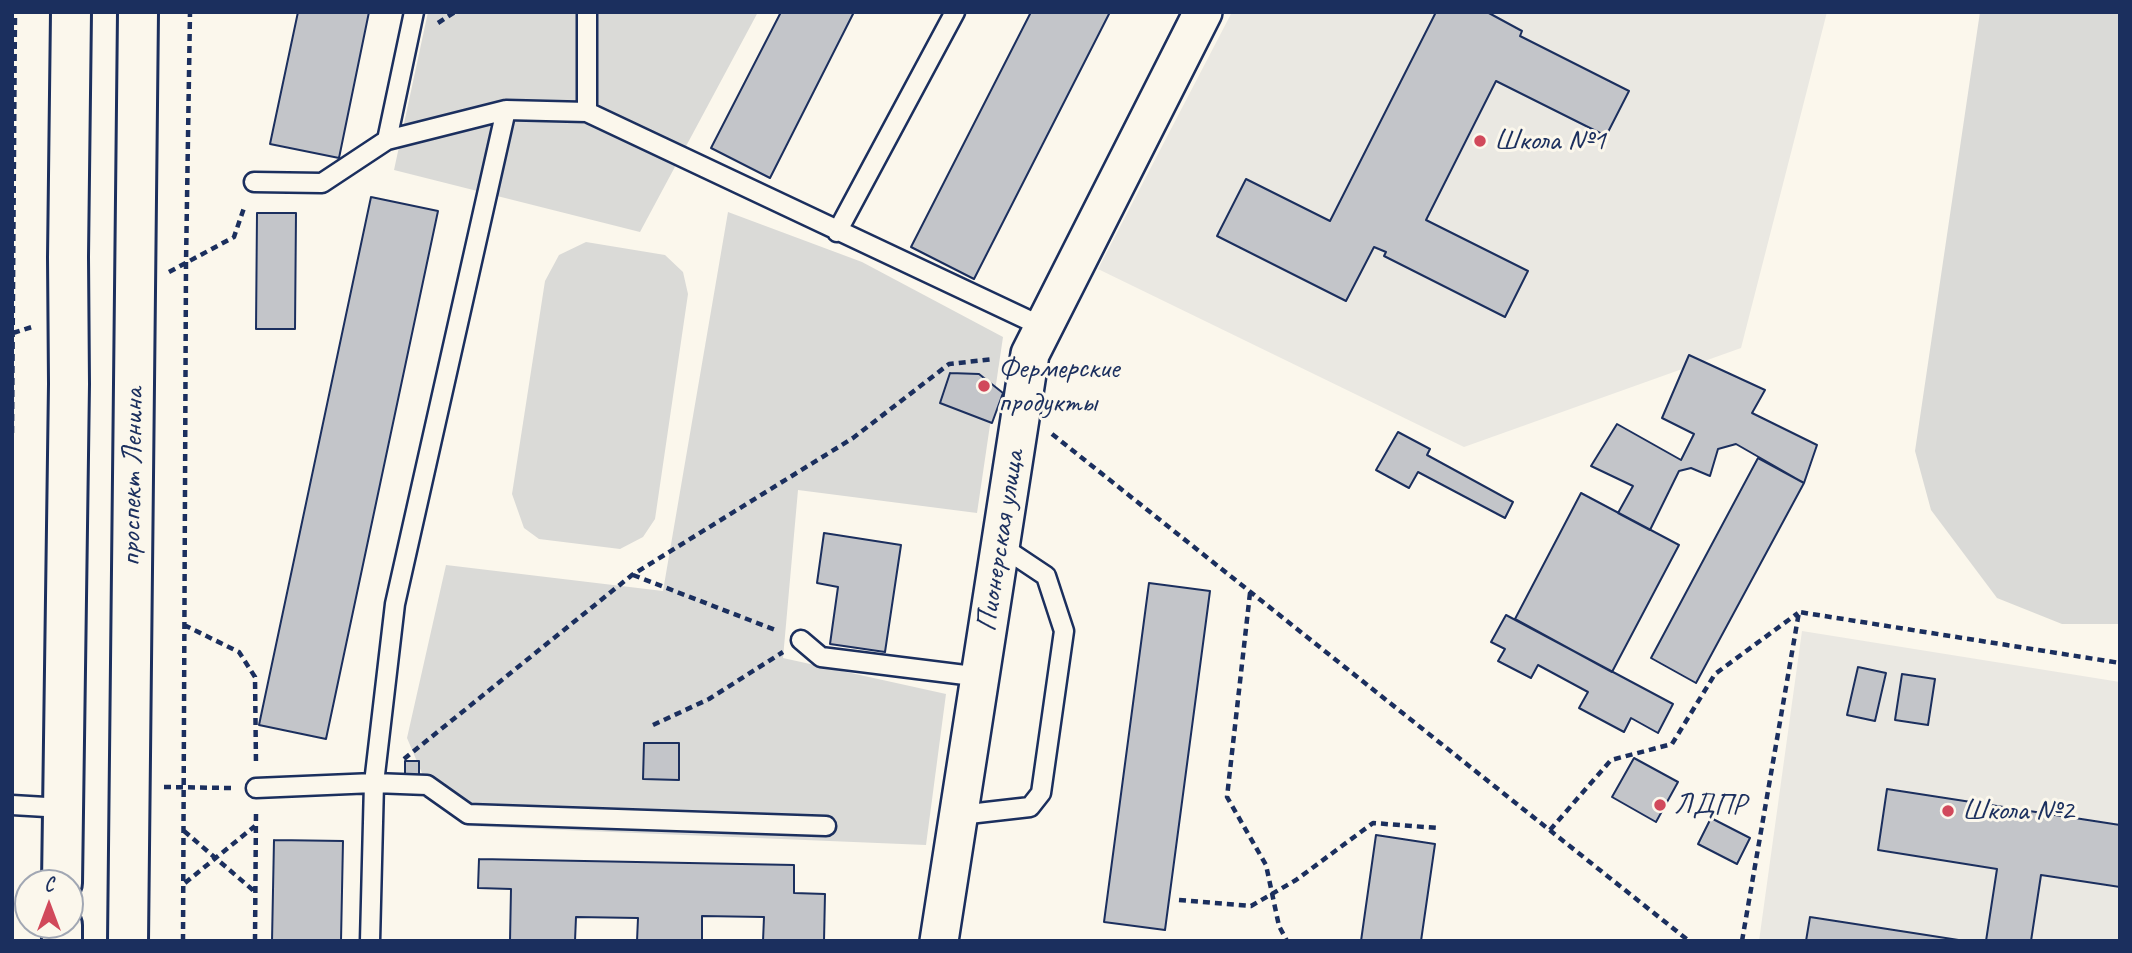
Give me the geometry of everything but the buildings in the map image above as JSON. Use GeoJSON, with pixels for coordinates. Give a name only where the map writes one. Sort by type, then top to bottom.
{"type":"FeatureCollection","features":[{"type":"Feature","properties":{"kind":"main road"},"geometry":{"type":"LineString","coordinates":[[62,869],[71,12]]}},
{"type":"Feature","properties":{"kind":"main road","name":"проспект Ленина"},"geometry":{"type":"LineString","coordinates":[[128,941],[138,12]]}},
{"type":"Feature","properties":{"kind":"street","name":"Пионерская улица"},"geometry":{"type":"LineString","coordinates":[[939,941],[1021,410],[1036,341],[1203,12]]}},
{"type":"Feature","properties":{"kind":"lane"},"geometry":{"type":"LineString","coordinates":[[387,139],[414,12]]}},
{"type":"Feature","properties":{"kind":"lane"},"geometry":{"type":"LineString","coordinates":[[587,12],[587,112]]}},
{"type":"Feature","properties":{"kind":"lane"},"geometry":{"type":"LineString","coordinates":[[837,232],[955,12]]}},
{"type":"Feature","properties":{"kind":"lane"},"geometry":{"type":"LineString","coordinates":[[370,941],[374,783],[395,604],[506,110]]}},
{"type":"Feature","properties":{"kind":"lane"},"geometry":{"type":"LineString","coordinates":[[254,182],[322,183],[387,139],[506,110],[587,112],[837,232],[1036,341]]}},
{"type":"Feature","properties":{"kind":"lane"},"geometry":{"type":"LineString","coordinates":[[960,816],[1030,807],[1041,793],[1065,631],[1046,576],[1001,546]]}},
{"type":"Feature","properties":{"kind":"lane"},"geometry":{"type":"LineString","coordinates":[[801,640],[821,657],[981,677]]}},
{"type":"Feature","properties":{"kind":"lane"},"geometry":{"type":"LineString","coordinates":[[256,788],[374,783],[426,785],[468,814],[825,825]]}},
{"type":"Feature","properties":{"kind":"lane"},"geometry":{"type":"LineString","coordinates":[[12,806],[63,808]]}},
{"type":"Feature","properties":{"kind":"path"},"geometry":{"type":"LineString","coordinates":[[12,433],[15,12]]}},
{"type":"Feature","properties":{"kind":"path"},"geometry":{"type":"LineString","coordinates":[[183,941],[186,263],[190,12]]}},
{"type":"Feature","properties":{"kind":"path"},"geometry":{"type":"LineString","coordinates":[[186,263],[233,237],[254,182]]}},
{"type":"Feature","properties":{"kind":"path"},"geometry":{"type":"LineString","coordinates":[[374,783],[632,575],[853,438],[949,364],[1036,341]]}},
{"type":"Feature","properties":{"kind":"path"},"geometry":{"type":"LineString","coordinates":[[1021,410],[1689,941]]}},
{"type":"Feature","properties":{"kind":"path"},"geometry":{"type":"LineString","coordinates":[[632,575],[801,640]]}},
{"type":"Feature","properties":{"kind":"path"},"geometry":{"type":"LineString","coordinates":[[1250,592],[1227,797],[1266,865],[1279,926],[1287,941]]}},
{"type":"Feature","properties":{"kind":"path"},"geometry":{"type":"LineString","coordinates":[[1550,830],[1611,760],[1672,744],[1715,674],[1799,612],[2120,663]]}},
{"type":"Feature","properties":{"kind":"path"},"geometry":{"type":"LineString","coordinates":[[1742,941],[1799,612]]}},
{"type":"Feature","properties":{"kind":"path"},"geometry":{"type":"LineString","coordinates":[[184,625],[239,652],[255,677],[255,941]]}},
{"type":"Feature","properties":{"kind":"path"},"geometry":{"type":"LineString","coordinates":[[653,725],[709,699],[801,640]]}},
{"type":"Feature","properties":{"kind":"path"},"geometry":{"type":"LineString","coordinates":[[1179,900],[1251,906],[1296,880],[1373,823],[1437,828]]}},
{"type":"Feature","properties":{"kind":"path"},"geometry":{"type":"LineString","coordinates":[[184,884],[256,826]]}},
{"type":"Feature","properties":{"kind":"path"},"geometry":{"type":"LineString","coordinates":[[183,830],[255,892]]}},
{"type":"Feature","properties":{"kind":"shaded area"},"geometry":{"type":"Polygon","coordinates":[[[428,12],[758,12],[640,232],[394,170],[428,12]]]}},
{"type":"Feature","properties":{"kind":"shaded area","name":"Школа №1"},"geometry":{"type":"Polygon","coordinates":[[[1232,12],[1827,12],[1741,348],[1464,447],[1098,269],[1232,12]]]}},
{"type":"Feature","properties":{"kind":"shaded area"},"geometry":{"type":"Polygon","coordinates":[[[1980,12],[2120,12],[2120,624],[2062,624],[1997,598],[1931,510],[1915,451],[1980,12]]]}},
{"type":"Feature","properties":{"kind":"shaded area"},"geometry":{"type":"Polygon","coordinates":[[[728,212],[862,262],[1003,337],[977,513],[798,490],[783,658],[946,694],[926,845],[467,826],[427,785],[407,738],[446,565],[663,591],[728,212]]]}},
{"type":"Feature","properties":{"kind":"shaded area"},"geometry":{"type":"Polygon","coordinates":[[[586,242],[665,255],[683,272],[688,294],[655,519],[643,537],[620,549],[539,539],[524,528],[512,494],[545,281],[559,255],[586,242]]]}},
{"type":"Feature","properties":{"kind":"shaded area","name":"Школа №2"},"geometry":{"type":"Polygon","coordinates":[[[1802,631],[2120,682],[2120,941],[1759,941],[1802,631]]]}},
{"type":"Feature","properties":{"kind":"place","name":"Школа №1"},"geometry":{"type":"Point","coordinates":[1480,141]}},
{"type":"Feature","properties":{"kind":"place","name":"Фермерские продукты"},"geometry":{"type":"Point","coordinates":[984,386]}},
{"type":"Feature","properties":{"kind":"place","name":"ЛДПР"},"geometry":{"type":"Point","coordinates":[1660,805]}},
{"type":"Feature","properties":{"kind":"place","name":"Школа №2"},"geometry":{"type":"Point","coordinates":[1948,811]}}]}
